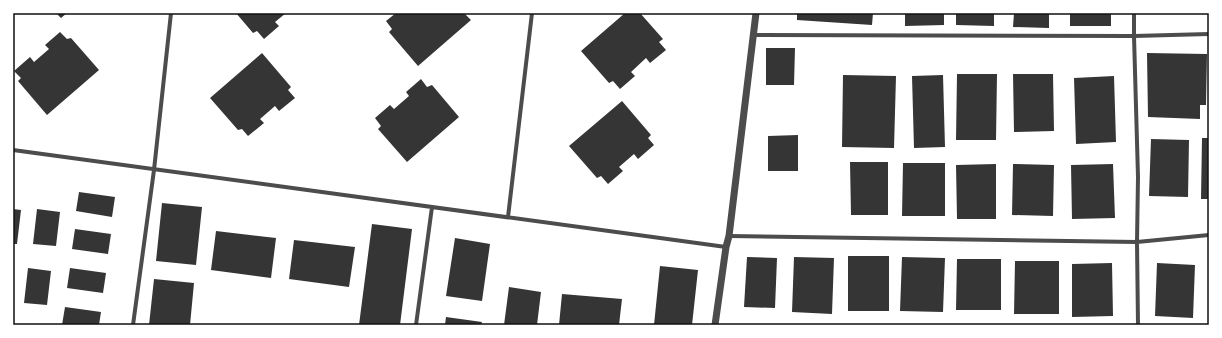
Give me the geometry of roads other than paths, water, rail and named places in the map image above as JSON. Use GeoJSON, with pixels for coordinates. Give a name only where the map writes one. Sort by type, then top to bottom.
{"type":"FeatureCollection","features":[{"type":"Feature","properties":{"kind":"street"},"geometry":{"type":"LineString","coordinates":[[133,325],[154,170],[171,13]]}},
{"type":"Feature","properties":{"kind":"street"},"geometry":{"type":"LineString","coordinates":[[508,217],[532,13]]}},
{"type":"Feature","properties":{"kind":"street"},"geometry":{"type":"LineString","coordinates":[[716,325],[726,247],[729,236],[756,13]]}},
{"type":"Feature","properties":{"kind":"street"},"geometry":{"type":"LineString","coordinates":[[1134,13],[1138,177],[1136,242],[1138,325]]}},
{"type":"Feature","properties":{"kind":"street"},"geometry":{"type":"LineString","coordinates":[[753,35],[1134,36],[1209,34]]}},
{"type":"Feature","properties":{"kind":"street"},"geometry":{"type":"LineString","coordinates":[[13,150],[726,247]]}},
{"type":"Feature","properties":{"kind":"street"},"geometry":{"type":"LineString","coordinates":[[416,325],[432,207]]}},
{"type":"Feature","properties":{"kind":"street"},"geometry":{"type":"LineString","coordinates":[[729,236],[1136,242],[1209,235]]}}]}
